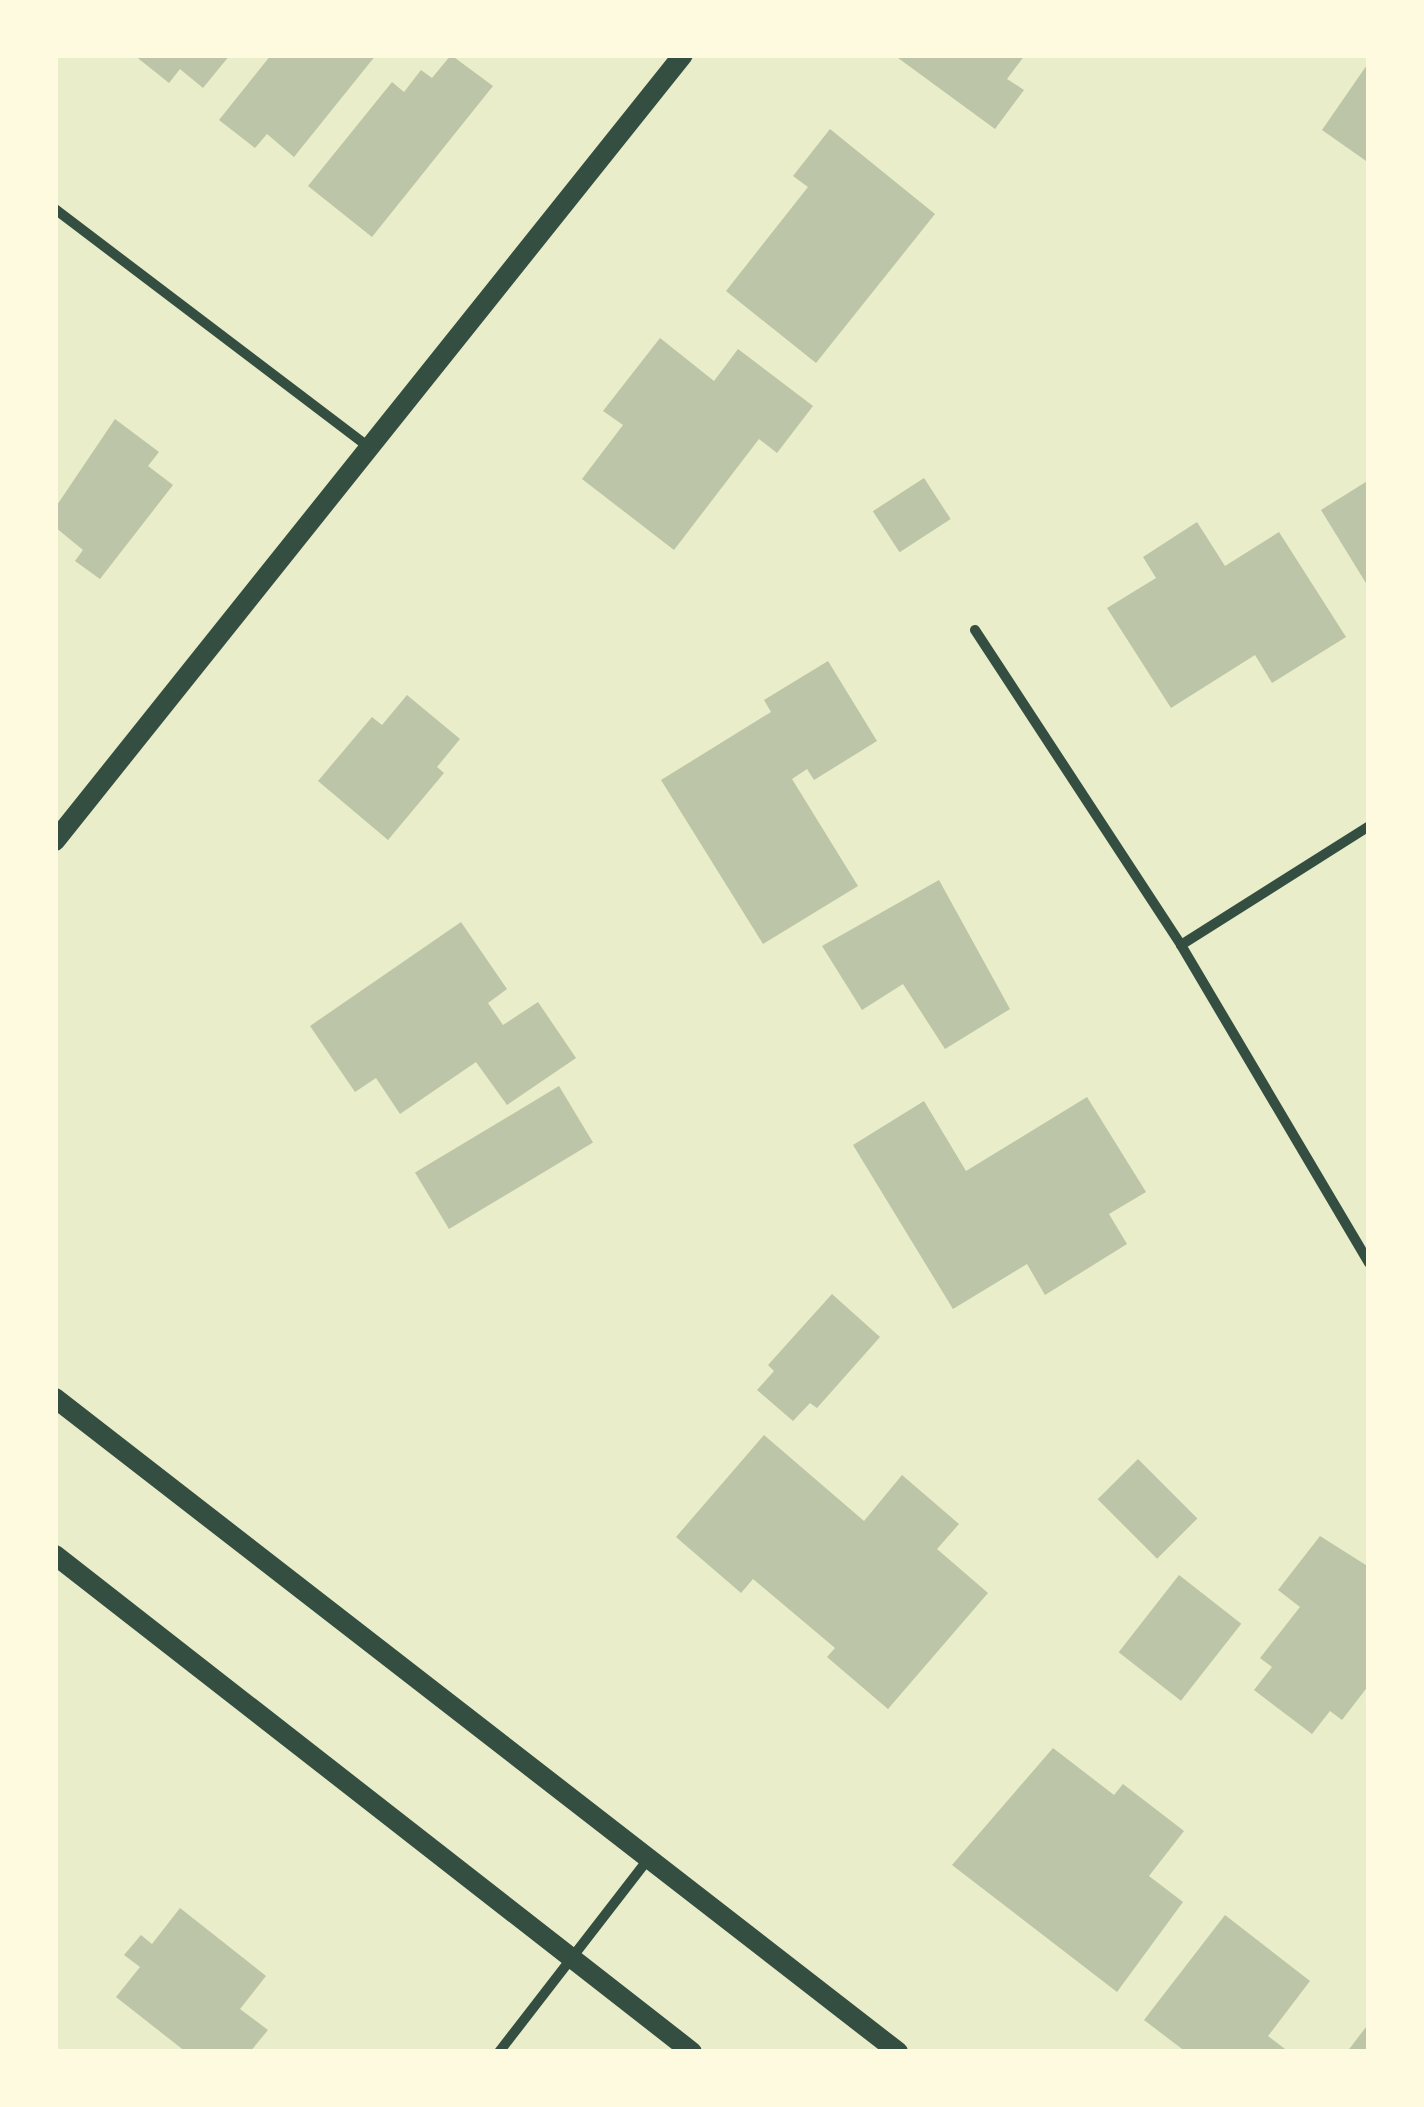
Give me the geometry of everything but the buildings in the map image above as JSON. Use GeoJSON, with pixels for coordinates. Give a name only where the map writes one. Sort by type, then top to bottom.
{"type":"FeatureCollection","features":[{"type":"Feature","properties":{"kind":"main road"},"geometry":{"type":"LineString","coordinates":[[55,842],[684,55]]}},
{"type":"Feature","properties":{"kind":"main road"},"geometry":{"type":"LineString","coordinates":[[55,1398],[898,2052]]}},
{"type":"Feature","properties":{"kind":"main road"},"geometry":{"type":"LineString","coordinates":[[55,1555],[692,2052]]}},
{"type":"Feature","properties":{"kind":"street"},"geometry":{"type":"LineString","coordinates":[[55,208],[368,447]]}},
{"type":"Feature","properties":{"kind":"street"},"geometry":{"type":"LineString","coordinates":[[975,630],[1181,945],[1369,1263]]}},
{"type":"Feature","properties":{"kind":"street"},"geometry":{"type":"LineString","coordinates":[[1181,945],[1369,826]]}},
{"type":"Feature","properties":{"kind":"street"},"geometry":{"type":"LineString","coordinates":[[500,2052],[649,1858]]}}]}
